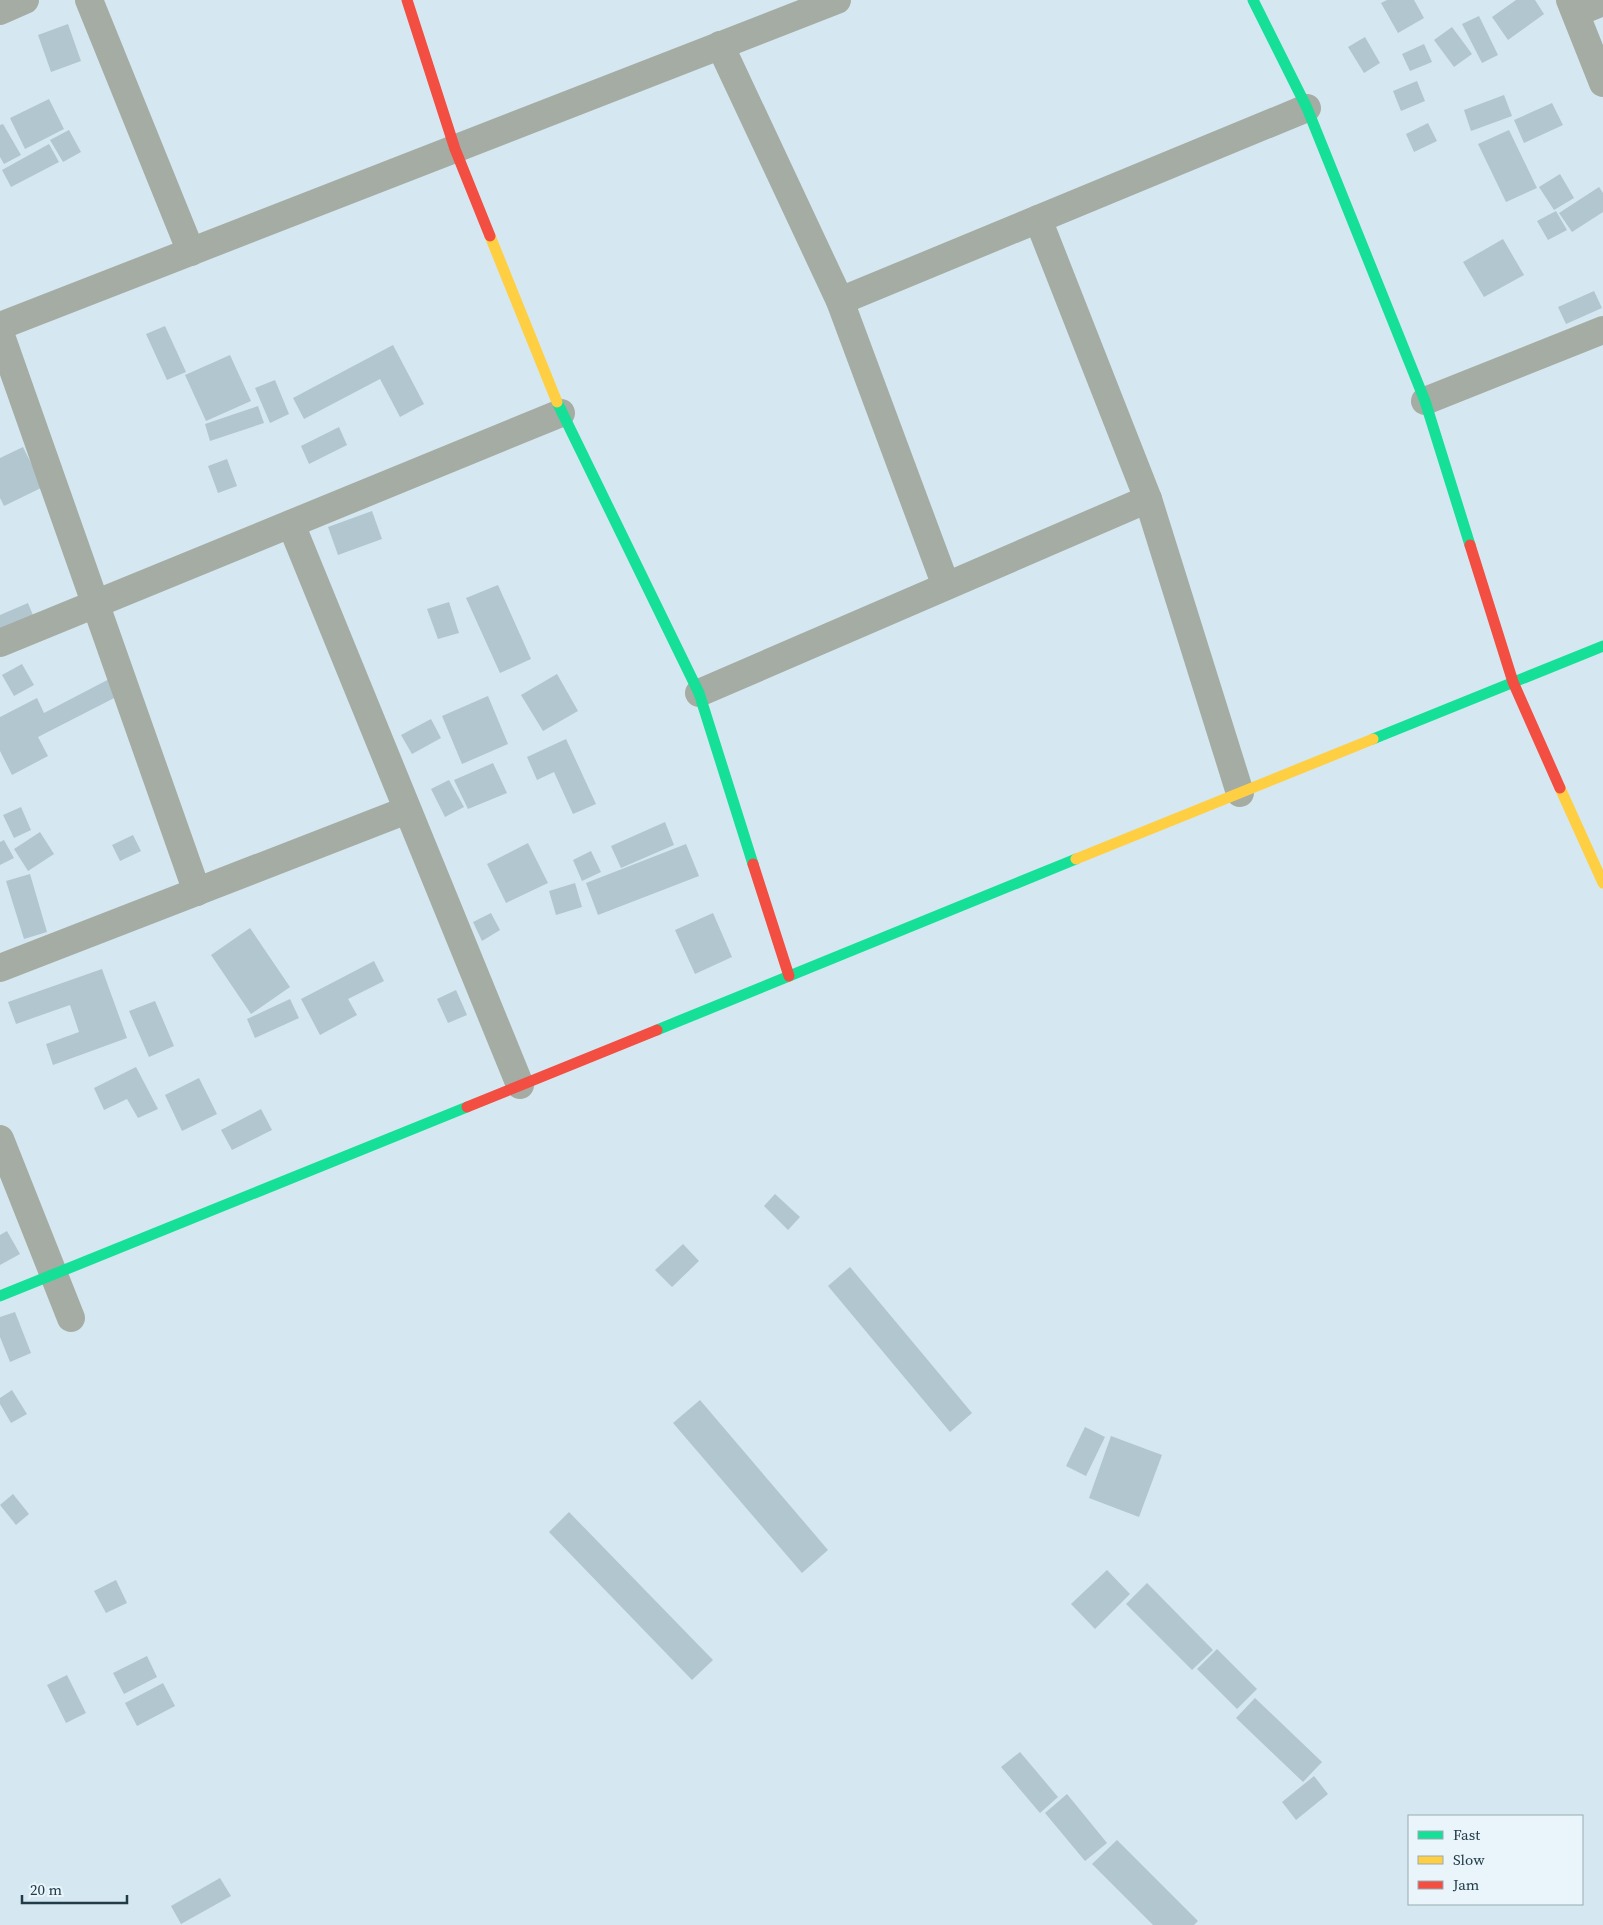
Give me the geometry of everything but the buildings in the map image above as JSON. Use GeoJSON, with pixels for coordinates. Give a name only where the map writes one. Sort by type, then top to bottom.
{"type":"FeatureCollection","features":[{"type":"Feature","properties":{"kind":"street"},"geometry":{"type":"LineString","coordinates":[[0,11],[25,0]]}},
{"type":"Feature","properties":{"kind":"street"},"geometry":{"type":"LineString","coordinates":[[89,0],[191,252]]}},
{"type":"Feature","properties":{"kind":"street"},"geometry":{"type":"LineString","coordinates":[[407,0],[455,149],[561,414],[698,693],[789,976]]}},
{"type":"Feature","properties":{"kind":"street"},"geometry":{"type":"LineString","coordinates":[[0,326],[836,0]]}},
{"type":"Feature","properties":{"kind":"street"},"geometry":{"type":"LineString","coordinates":[[1253,0],[1307,108],[1424,401],[1514,682],[1603,883]]}},
{"type":"Feature","properties":{"kind":"street"},"geometry":{"type":"LineString","coordinates":[[1603,2],[1573,7],[1603,84]]}},
{"type":"Feature","properties":{"kind":"street"},"geometry":{"type":"LineString","coordinates":[[720,45],[840,301],[946,586]]}},
{"type":"Feature","properties":{"kind":"street"},"geometry":{"type":"LineString","coordinates":[[840,301],[1307,108]]}},
{"type":"Feature","properties":{"kind":"street"},"geometry":{"type":"LineString","coordinates":[[1038,219],[1148,499],[1240,793]]}},
{"type":"Feature","properties":{"kind":"street"},"geometry":{"type":"LineString","coordinates":[[1424,401],[1603,330]]}},
{"type":"Feature","properties":{"kind":"street"},"geometry":{"type":"LineString","coordinates":[[0,333],[197,892]]}},
{"type":"Feature","properties":{"kind":"street"},"geometry":{"type":"LineString","coordinates":[[0,643],[561,414]]}},
{"type":"Feature","properties":{"kind":"street"},"geometry":{"type":"LineString","coordinates":[[698,693],[1148,499]]}},
{"type":"Feature","properties":{"kind":"street"},"geometry":{"type":"LineString","coordinates":[[291,524],[520,1085]]}},
{"type":"Feature","properties":{"kind":"street"},"geometry":{"type":"LineString","coordinates":[[0,1296],[1603,646]]}},
{"type":"Feature","properties":{"kind":"street"},"geometry":{"type":"LineString","coordinates":[[0,968],[407,810]]}},
{"type":"Feature","properties":{"kind":"street"},"geometry":{"type":"LineString","coordinates":[[0,1139],[71,1318]]}},
{"type":"Feature","properties":{"kind":"traffic: fast"},"geometry":{"type":"LineString","coordinates":[[1253,0],[1307,108],[1425,401],[1470,545]]}},
{"type":"Feature","properties":{"kind":"traffic: fast"},"geometry":{"type":"LineString","coordinates":[[557,402],[699,693],[753,864]]}},
{"type":"Feature","properties":{"kind":"traffic: fast"},"geometry":{"type":"LineString","coordinates":[[1373,739],[1603,646]]}},
{"type":"Feature","properties":{"kind":"traffic: fast"},"geometry":{"type":"LineString","coordinates":[[657,1030],[1076,859]]}},
{"type":"Feature","properties":{"kind":"traffic: fast"},"geometry":{"type":"LineString","coordinates":[[0,1296],[467,1107]]}},
{"type":"Feature","properties":{"kind":"traffic: slow"},"geometry":{"type":"LineString","coordinates":[[490,236],[557,402]]}},
{"type":"Feature","properties":{"kind":"traffic: slow"},"geometry":{"type":"LineString","coordinates":[[1076,859],[1373,739]]}},
{"type":"Feature","properties":{"kind":"traffic: slow"},"geometry":{"type":"LineString","coordinates":[[1560,788],[1603,883]]}},
{"type":"Feature","properties":{"kind":"traffic: jam"},"geometry":{"type":"LineString","coordinates":[[407,0],[455,149],[490,236]]}},
{"type":"Feature","properties":{"kind":"traffic: jam"},"geometry":{"type":"LineString","coordinates":[[1470,545],[1513,682],[1560,788]]}},
{"type":"Feature","properties":{"kind":"traffic: jam"},"geometry":{"type":"LineString","coordinates":[[753,864],[789,976]]}},
{"type":"Feature","properties":{"kind":"traffic: jam"},"geometry":{"type":"LineString","coordinates":[[467,1107],[657,1030]]}}]}
